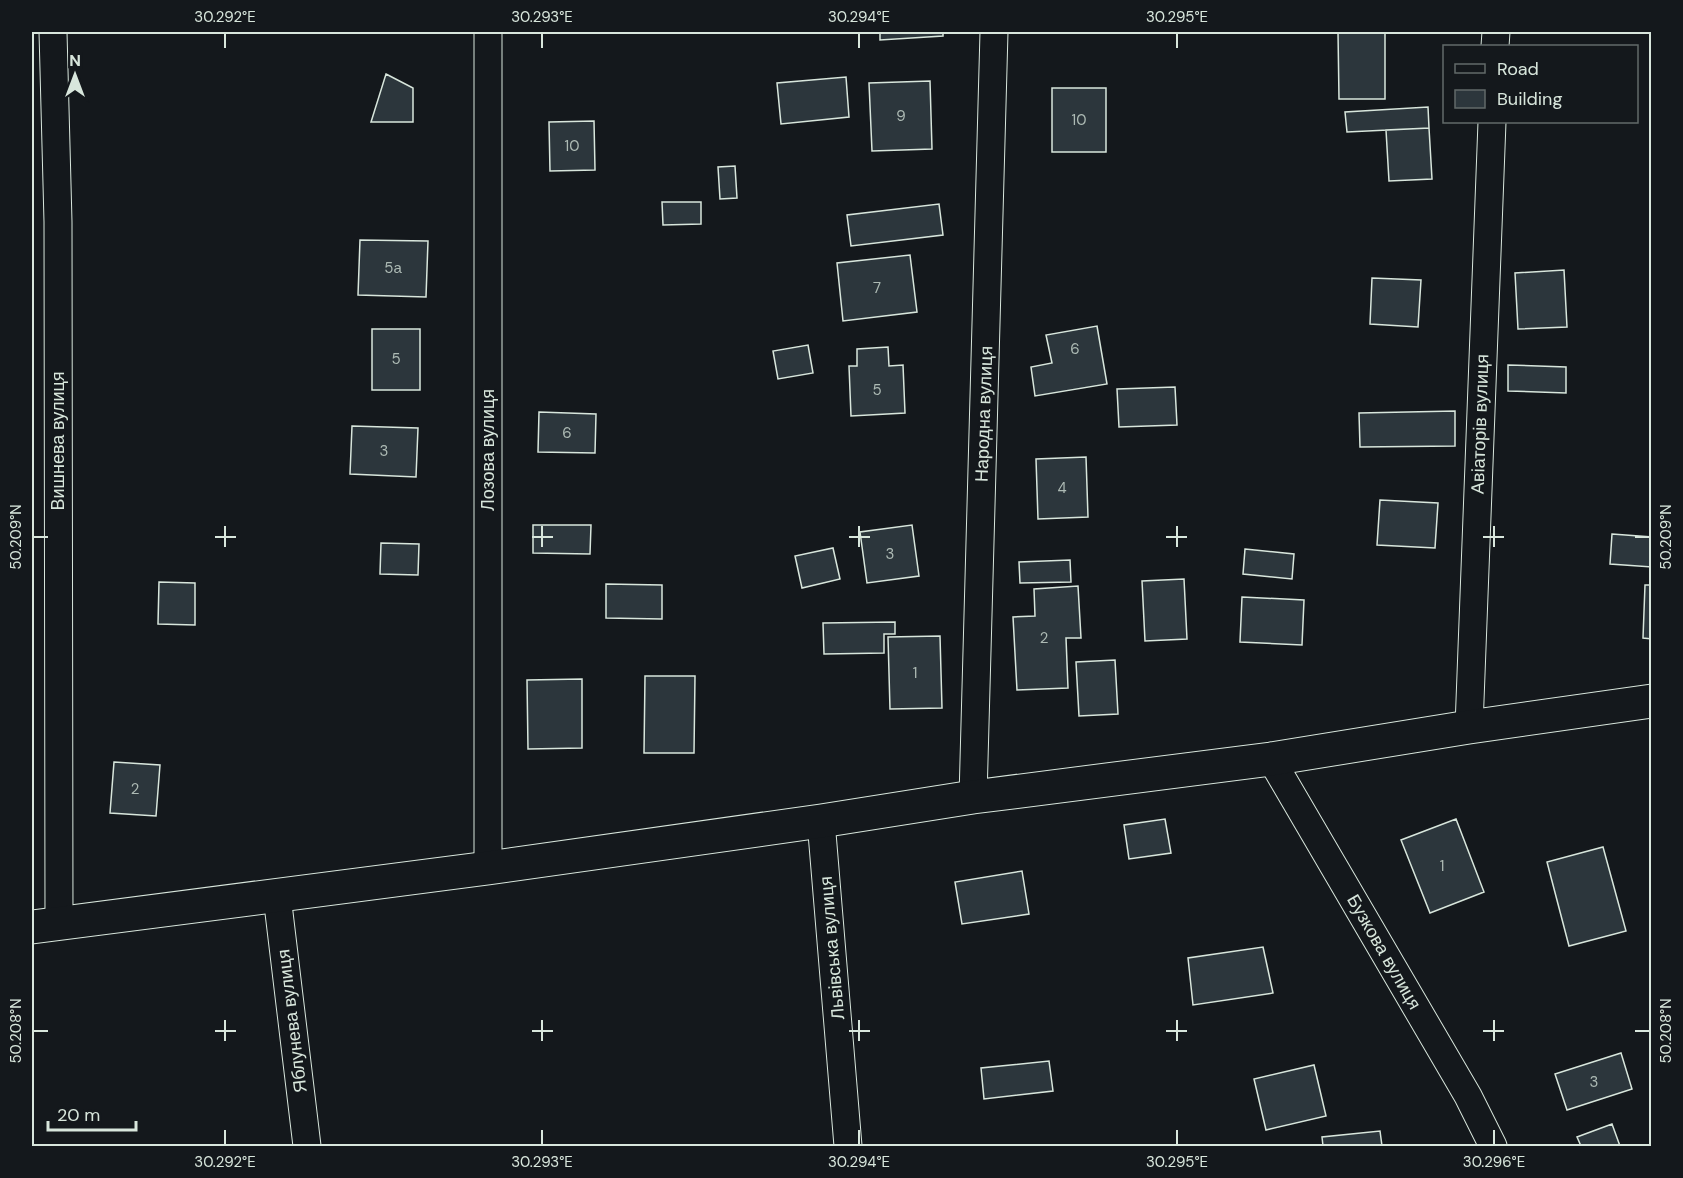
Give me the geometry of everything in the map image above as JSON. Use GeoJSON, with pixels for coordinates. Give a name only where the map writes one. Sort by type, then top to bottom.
{"type":"FeatureCollection","features":[{"type":"Feature","properties":{"kind":"street","name":"Вишнева вулиця"},"geometry":{"type":"LineString","coordinates":[[45,925],[58,222],[53,32]]}},
{"type":"Feature","properties":{"kind":"street","name":"Лозова вулиця"},"geometry":{"type":"LineString","coordinates":[[488,32],[488,868]]}},
{"type":"Feature","properties":{"kind":"street","name":"Народна вулиця"},"geometry":{"type":"LineString","coordinates":[[973,796],[994,32]]}},
{"type":"Feature","properties":{"kind":"street","name":"Авіаторів вулиця"},"geometry":{"type":"LineString","coordinates":[[1468,727],[1492,123]]}},
{"type":"Feature","properties":{"kind":"street"},"geometry":{"type":"LineString","coordinates":[[45,925],[488,868],[821,821],[973,796],[1271,759],[1468,727],[1652,701]]}},
{"type":"Feature","properties":{"kind":"street","name":"Бузкова вулиця"},"geometry":{"type":"LineString","coordinates":[[1271,759],[1468,1096],[1493,1146]]}},
{"type":"Feature","properties":{"kind":"street","name":"Львівська вулиця"},"geometry":{"type":"LineString","coordinates":[[821,821],[848,1146]]}},
{"type":"Feature","properties":{"kind":"street","name":"Яблунева вулиця"},"geometry":{"type":"LineString","coordinates":[[277,896],[307,1146]]}},
{"type":"Feature","properties":{"kind":"building"},"geometry":{"type":"Polygon","coordinates":[[[880,32],[943,32],[943,36],[880,40],[880,32]]]}},
{"type":"Feature","properties":{"kind":"building"},"geometry":{"type":"Polygon","coordinates":[[[1338,32],[1385,32],[1385,99],[1339,99],[1338,32]]]}},
{"type":"Feature","properties":{"kind":"building"},"geometry":{"type":"Polygon","coordinates":[[[386,74],[413,88],[413,122],[371,122],[386,74]]]}},
{"type":"Feature","properties":{"kind":"building"},"geometry":{"type":"Polygon","coordinates":[[[846,77],[849,117],[781,124],[777,83],[846,77]]]}},
{"type":"Feature","properties":{"kind":"building"},"geometry":{"type":"Polygon","coordinates":[[[930,81],[932,149],[872,151],[869,83],[930,81]]]}},
{"type":"Feature","properties":{"kind":"building"},"geometry":{"type":"Polygon","coordinates":[[[1052,88],[1106,88],[1106,152],[1052,152],[1052,88]]]}},
{"type":"Feature","properties":{"kind":"building"},"geometry":{"type":"Polygon","coordinates":[[[1428,107],[1429,128],[1347,132],[1345,112],[1428,107]]]}},
{"type":"Feature","properties":{"kind":"building"},"geometry":{"type":"Polygon","coordinates":[[[594,121],[595,170],[550,171],[549,122],[594,121]]]}},
{"type":"Feature","properties":{"kind":"building"},"geometry":{"type":"Polygon","coordinates":[[[1429,128],[1432,179],[1389,181],[1386,130],[1429,128]]]}},
{"type":"Feature","properties":{"kind":"building"},"geometry":{"type":"Polygon","coordinates":[[[735,166],[737,198],[720,199],[718,167],[735,166]]]}},
{"type":"Feature","properties":{"kind":"building"},"geometry":{"type":"Polygon","coordinates":[[[662,202],[701,202],[701,224],[663,225],[662,202]]]}},
{"type":"Feature","properties":{"kind":"building"},"geometry":{"type":"Polygon","coordinates":[[[939,204],[943,235],[851,246],[847,215],[939,204]]]}},
{"type":"Feature","properties":{"kind":"building"},"geometry":{"type":"Polygon","coordinates":[[[360,240],[428,241],[426,297],[358,295],[360,240]]]}},
{"type":"Feature","properties":{"kind":"building"},"geometry":{"type":"Polygon","coordinates":[[[910,255],[917,312],[843,321],[837,263],[910,255]]]}},
{"type":"Feature","properties":{"kind":"building"},"geometry":{"type":"Polygon","coordinates":[[[1564,270],[1567,327],[1518,329],[1515,273],[1564,270]]]}},
{"type":"Feature","properties":{"kind":"building"},"geometry":{"type":"Polygon","coordinates":[[[1372,278],[1421,280],[1418,327],[1370,324],[1372,278]]]}},
{"type":"Feature","properties":{"kind":"building"},"geometry":{"type":"Polygon","coordinates":[[[1097,326],[1107,384],[1035,396],[1031,367],[1052,363],[1046,335],[1097,326]]]}},
{"type":"Feature","properties":{"kind":"building"},"geometry":{"type":"Polygon","coordinates":[[[372,329],[420,329],[420,390],[372,390],[372,329]]]}},
{"type":"Feature","properties":{"kind":"building"},"geometry":{"type":"Polygon","coordinates":[[[808,345],[813,373],[778,379],[773,351],[808,345]]]}},
{"type":"Feature","properties":{"kind":"building"},"geometry":{"type":"Polygon","coordinates":[[[888,347],[889,366],[903,365],[905,413],[851,416],[849,366],[857,366],[857,349],[888,347]]]}},
{"type":"Feature","properties":{"kind":"building"},"geometry":{"type":"Polygon","coordinates":[[[1508,365],[1566,367],[1566,393],[1508,391],[1508,365]]]}},
{"type":"Feature","properties":{"kind":"building"},"geometry":{"type":"Polygon","coordinates":[[[1175,387],[1177,425],[1119,427],[1117,389],[1175,387]]]}},
{"type":"Feature","properties":{"kind":"building"},"geometry":{"type":"Polygon","coordinates":[[[1455,411],[1455,446],[1360,447],[1359,413],[1455,411]]]}},
{"type":"Feature","properties":{"kind":"building"},"geometry":{"type":"Polygon","coordinates":[[[539,412],[596,414],[595,453],[538,452],[539,412]]]}},
{"type":"Feature","properties":{"kind":"building"},"geometry":{"type":"Polygon","coordinates":[[[352,426],[418,428],[416,477],[350,474],[352,426]]]}},
{"type":"Feature","properties":{"kind":"building"},"geometry":{"type":"Polygon","coordinates":[[[1086,457],[1088,517],[1038,519],[1036,459],[1086,457]]]}},
{"type":"Feature","properties":{"kind":"building"},"geometry":{"type":"Polygon","coordinates":[[[1380,500],[1438,503],[1435,548],[1377,545],[1380,500]]]}},
{"type":"Feature","properties":{"kind":"building"},"geometry":{"type":"Polygon","coordinates":[[[533,525],[591,525],[590,554],[533,553],[533,525]]]}},
{"type":"Feature","properties":{"kind":"building"},"geometry":{"type":"Polygon","coordinates":[[[912,525],[919,576],[867,583],[860,532],[912,525]]]}},
{"type":"Feature","properties":{"kind":"building"},"geometry":{"type":"Polygon","coordinates":[[[1612,534],[1652,537],[1652,567],[1610,564],[1612,534]]]}},
{"type":"Feature","properties":{"kind":"building"},"geometry":{"type":"Polygon","coordinates":[[[381,543],[419,544],[418,575],[380,574],[381,543]]]}},
{"type":"Feature","properties":{"kind":"building"},"geometry":{"type":"Polygon","coordinates":[[[833,548],[840,579],[802,588],[795,556],[833,548]]]}},
{"type":"Feature","properties":{"kind":"building"},"geometry":{"type":"Polygon","coordinates":[[[1245,549],[1294,554],[1292,579],[1243,574],[1245,549]]]}},
{"type":"Feature","properties":{"kind":"building"},"geometry":{"type":"Polygon","coordinates":[[[1070,560],[1071,582],[1020,583],[1019,562],[1070,560]]]}},
{"type":"Feature","properties":{"kind":"building"},"geometry":{"type":"Polygon","coordinates":[[[1184,579],[1187,639],[1145,641],[1142,581],[1184,579]]]}},
{"type":"Feature","properties":{"kind":"building"},"geometry":{"type":"Polygon","coordinates":[[[159,582],[195,583],[195,625],[158,624],[159,582]]]}},
{"type":"Feature","properties":{"kind":"building"},"geometry":{"type":"Polygon","coordinates":[[[606,584],[662,585],[662,619],[606,618],[606,584]]]}},
{"type":"Feature","properties":{"kind":"building"},"geometry":{"type":"Polygon","coordinates":[[[1645,585],[1652,585],[1652,639],[1643,638],[1645,585]]]}},
{"type":"Feature","properties":{"kind":"building"},"geometry":{"type":"Polygon","coordinates":[[[1078,586],[1081,638],[1066,638],[1068,688],[1017,690],[1013,617],[1035,616],[1034,589],[1078,586]]]}},
{"type":"Feature","properties":{"kind":"building"},"geometry":{"type":"Polygon","coordinates":[[[1242,597],[1304,600],[1302,645],[1240,642],[1242,597]]]}},
{"type":"Feature","properties":{"kind":"building"},"geometry":{"type":"Polygon","coordinates":[[[895,622],[895,634],[884,634],[884,653],[824,654],[823,623],[895,622]]]}},
{"type":"Feature","properties":{"kind":"building"},"geometry":{"type":"Polygon","coordinates":[[[940,636],[942,708],[890,709],[888,637],[940,636]]]}},
{"type":"Feature","properties":{"kind":"building"},"geometry":{"type":"Polygon","coordinates":[[[1115,660],[1118,714],[1079,716],[1076,662],[1115,660]]]}},
{"type":"Feature","properties":{"kind":"building"},"geometry":{"type":"Polygon","coordinates":[[[645,676],[695,676],[694,753],[644,753],[645,676]]]}},
{"type":"Feature","properties":{"kind":"building"},"geometry":{"type":"Polygon","coordinates":[[[582,679],[582,748],[528,749],[527,680],[582,679]]]}},
{"type":"Feature","properties":{"kind":"building"},"geometry":{"type":"Polygon","coordinates":[[[114,762],[160,765],[156,816],[110,813],[114,762]]]}},
{"type":"Feature","properties":{"kind":"building"},"geometry":{"type":"Polygon","coordinates":[[[1165,819],[1171,853],[1129,859],[1124,825],[1165,819]]]}},
{"type":"Feature","properties":{"kind":"building"},"geometry":{"type":"Polygon","coordinates":[[[1456,819],[1484,892],[1430,913],[1401,840],[1456,819]]]}},
{"type":"Feature","properties":{"kind":"building"},"geometry":{"type":"Polygon","coordinates":[[[1603,847],[1626,931],[1569,946],[1547,862],[1603,847]]]}},
{"type":"Feature","properties":{"kind":"building"},"geometry":{"type":"Polygon","coordinates":[[[1022,871],[1029,914],[962,924],[955,882],[1022,871]]]}},
{"type":"Feature","properties":{"kind":"building"},"geometry":{"type":"Polygon","coordinates":[[[1263,947],[1273,993],[1193,1005],[1188,958],[1263,947]]]}},
{"type":"Feature","properties":{"kind":"building"},"geometry":{"type":"Polygon","coordinates":[[[1621,1053],[1632,1089],[1567,1110],[1555,1074],[1621,1053]]]}},
{"type":"Feature","properties":{"kind":"building"},"geometry":{"type":"Polygon","coordinates":[[[1049,1061],[1053,1091],[984,1099],[981,1068],[1049,1061]]]}},
{"type":"Feature","properties":{"kind":"building"},"geometry":{"type":"Polygon","coordinates":[[[1314,1065],[1326,1116],[1266,1130],[1254,1079],[1314,1065]]]}},
{"type":"Feature","properties":{"kind":"building"},"geometry":{"type":"Polygon","coordinates":[[[1612,1124],[1620,1146],[1581,1146],[1577,1137],[1612,1124]]]}},
{"type":"Feature","properties":{"kind":"building"},"geometry":{"type":"Polygon","coordinates":[[[1380,1131],[1382,1146],[1323,1146],[1322,1137],[1380,1131]]]}}]}
